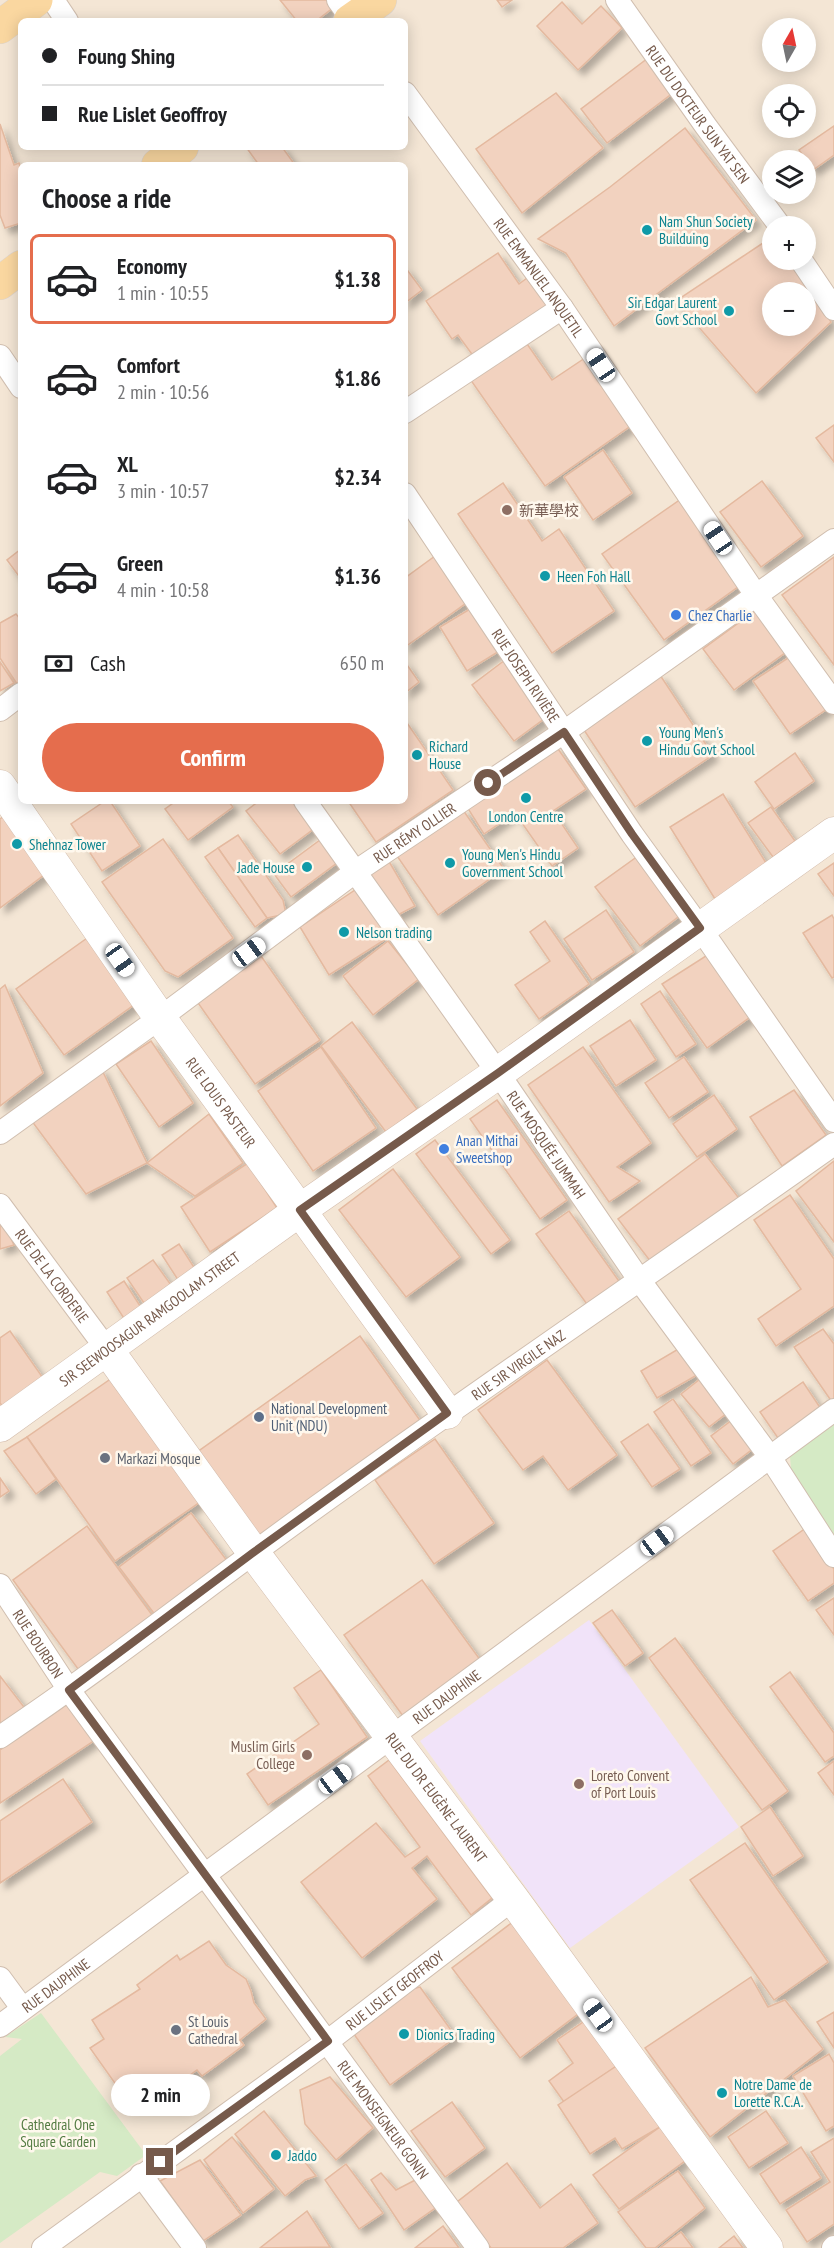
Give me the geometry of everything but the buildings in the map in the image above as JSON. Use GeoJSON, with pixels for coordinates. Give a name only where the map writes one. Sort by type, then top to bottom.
{"type":"FeatureCollection","features":[{"type":"Feature","properties":{"kind":"main road"},"geometry":{"type":"LineString","coordinates":[[0,27],[36,0]]}},
{"type":"Feature","properties":{"kind":"main road"},"geometry":{"type":"LineString","coordinates":[[348,15],[380,0]]}},
{"type":"Feature","properties":{"kind":"main road"},"geometry":{"type":"LineString","coordinates":[[0,283],[18,269]]}},
{"type":"Feature","properties":{"kind":"main road","name":"RUE LOUIS PASTEUR"},"geometry":{"type":"LineString","coordinates":[[0,786],[160,1018],[447,1413]]}},
{"type":"Feature","properties":{"kind":"main road","name":"SIR SEEWOOSAGUR RAMGOOLAM STREET"},"geometry":{"type":"LineString","coordinates":[[0,1426],[300,1210],[498,1073],[834,833]]}},
{"type":"Feature","properties":{"kind":"main road","name":"RUE DU DR EUGÈNE LAURENT"},"geometry":{"type":"LineString","coordinates":[[106,1348],[254,1552],[513,1899],[767,2248]]}},
{"type":"Feature","properties":{"kind":"street"},"geometry":{"type":"LineString","coordinates":[[53,0],[66,18]]}},
{"type":"Feature","properties":{"kind":"street","name":"RUE DU DOCTEUR SUN YAT SEN"},"geometry":{"type":"LineString","coordinates":[[617,0],[773,216]]}},
{"type":"Feature","properties":{"kind":"street","name":"RUE EMMANUEL ANQUETIL"},"geometry":{"type":"LineString","coordinates":[[408,97],[562,308],[756,595],[834,703]]}},
{"type":"Feature","properties":{"kind":"street"},"geometry":{"type":"LineString","coordinates":[[808,270],[834,309]]}},
{"type":"Feature","properties":{"kind":"street"},"geometry":{"type":"LineString","coordinates":[[408,410],[562,308]]}},
{"type":"Feature","properties":{"kind":"street"},"geometry":{"type":"LineString","coordinates":[[0,356],[18,383]]}},
{"type":"Feature","properties":{"kind":"street","name":"RUE JOSEPH RIVIÈRE"},"geometry":{"type":"LineString","coordinates":[[408,498],[632,834],[834,1121]]}},
{"type":"Feature","properties":{"kind":"street","name":"RUE RÉMY OLLIER"},"geometry":{"type":"LineString","coordinates":[[0,1133],[160,1018],[355,872],[564,732],[834,540]]}},
{"type":"Feature","properties":{"kind":"street"},"geometry":{"type":"LineString","coordinates":[[0,710],[18,696]]}},
{"type":"Feature","properties":{"kind":"street","name":"RUE MOSQUÉE JUMMAH"},"geometry":{"type":"LineString","coordinates":[[306,804],[498,1073],[640,1281],[771,1457],[834,1556]]}},
{"type":"Feature","properties":{"kind":"street","name":"RUE SIR VIRGILE NAZ"},"geometry":{"type":"LineString","coordinates":[[0,1737],[69,1690],[254,1552],[447,1413],[834,1144]]}},
{"type":"Feature","properties":{"kind":"street","name":"RUE DE LA CORDERIE"},"geometry":{"type":"LineString","coordinates":[[0,1205],[106,1348]]}},
{"type":"Feature","properties":{"kind":"street","name":"RUE DAUPHINE"},"geometry":{"type":"LineString","coordinates":[[0,2026],[834,1410]]}},
{"type":"Feature","properties":{"kind":"street","name":"RUE BOURBON"},"geometry":{"type":"LineString","coordinates":[[0,1585],[69,1690],[205,1876]]}},
{"type":"Feature","properties":{"kind":"street","name":"RUE MONSEIGNEUR GONIN"},"geometry":{"type":"LineString","coordinates":[[205,1876],[478,2248]]}},
{"type":"Feature","properties":{"kind":"street","name":"RUE LISLET GEOFFROY"},"geometry":{"type":"LineString","coordinates":[[43,2248],[328,2041],[513,1899]]}},
{"type":"Feature","properties":{"kind":"street"},"geometry":{"type":"LineString","coordinates":[[0,1978],[22,2008]]}},
{"type":"Feature","properties":{"kind":"street"},"geometry":{"type":"LineString","coordinates":[[141,2175],[195,2248]]}},
{"type":"Feature","properties":{"kind":"shaded area"},"geometry":{"type":"Polygon","coordinates":[[[0,0],[834,0],[834,2248],[0,2248],[0,0]]]}},
{"type":"Feature","properties":{"kind":"shaded area","name":"Loreto Convent of Port Louis"},"geometry":{"type":"Polygon","coordinates":[[[589,1620],[739,1827],[570,1948],[420,1741],[589,1620]]]}},
{"type":"Feature","properties":{"kind":"green space"},"geometry":{"type":"Polygon","coordinates":[[[834,1422],[834,1543],[792,1482],[790,1456],[834,1422]]]}},
{"type":"Feature","properties":{"kind":"green space","name":"Cathedral One Square Garden"},"geometry":{"type":"Polygon","coordinates":[[[41,2013],[146,2155],[117,2176],[100,2172],[0,2243],[0,2056],[22,2039],[5,2037],[41,2013]]]}},
{"type":"Feature","properties":{"kind":"place","name":"Nam Shun Society Builduing"},"geometry":{"type":"Point","coordinates":[647,230]}},
{"type":"Feature","properties":{"kind":"place","name":"Sir Edgar Laurent Govt School"},"geometry":{"type":"Point","coordinates":[729,311]}},
{"type":"Feature","properties":{"kind":"place","name":"新華學校"},"geometry":{"type":"Point","coordinates":[507,510]}},
{"type":"Feature","properties":{"kind":"place","name":"Heen Foh Hall"},"geometry":{"type":"Point","coordinates":[545,576]}},
{"type":"Feature","properties":{"kind":"place","name":"Chez Charlie"},"geometry":{"type":"Point","coordinates":[676,615]}},
{"type":"Feature","properties":{"kind":"place","name":"Young Men's Hindu Govt School"},"geometry":{"type":"Point","coordinates":[647,741]}},
{"type":"Feature","properties":{"kind":"place","name":"Richard House"},"geometry":{"type":"Point","coordinates":[417,755]}},
{"type":"Feature","properties":{"kind":"place","name":"London Centre"},"geometry":{"type":"Point","coordinates":[526,798]}},
{"type":"Feature","properties":{"kind":"place","name":"Shehnaz Tower"},"geometry":{"type":"Point","coordinates":[17,844]}},
{"type":"Feature","properties":{"kind":"place","name":"Young Men's Hindu Government School"},"geometry":{"type":"Point","coordinates":[450,863]}},
{"type":"Feature","properties":{"kind":"place","name":"Jade House"},"geometry":{"type":"Point","coordinates":[307,867]}},
{"type":"Feature","properties":{"kind":"place","name":"Nelson trading"},"geometry":{"type":"Point","coordinates":[344,932]}},
{"type":"Feature","properties":{"kind":"place","name":"Anan Mithai Sweetshop"},"geometry":{"type":"Point","coordinates":[444,1149]}},
{"type":"Feature","properties":{"kind":"place","name":"National Development Unit (NDU)"},"geometry":{"type":"Point","coordinates":[259,1417]}},
{"type":"Feature","properties":{"kind":"place","name":"Markazi Mosque"},"geometry":{"type":"Point","coordinates":[105,1458]}},
{"type":"Feature","properties":{"kind":"place","name":"Muslim Girls College"},"geometry":{"type":"Point","coordinates":[307,1755]}},
{"type":"Feature","properties":{"kind":"place","name":"Loreto Convent of Port Louis"},"geometry":{"type":"Point","coordinates":[579,1784]}},
{"type":"Feature","properties":{"kind":"place","name":"St Louis Cathedral"},"geometry":{"type":"Point","coordinates":[176,2030]}},
{"type":"Feature","properties":{"kind":"place","name":"Dionics Trading"},"geometry":{"type":"Point","coordinates":[404,2034]}},
{"type":"Feature","properties":{"kind":"place","name":"Notre Dame de Lorette R.C.A."},"geometry":{"type":"Point","coordinates":[722,2093]}},
{"type":"Feature","properties":{"kind":"place","name":"Jaddo"},"geometry":{"type":"Point","coordinates":[276,2155]}},
{"type":"Feature","properties":{"kind":"route"},"geometry":{"type":"LineString","coordinates":[[160,2162],[328,2041],[69,1690],[254,1552],[447,1413],[300,1210],[498,1073],[700,928],[632,834],[564,732],[488,783]]}}]}
